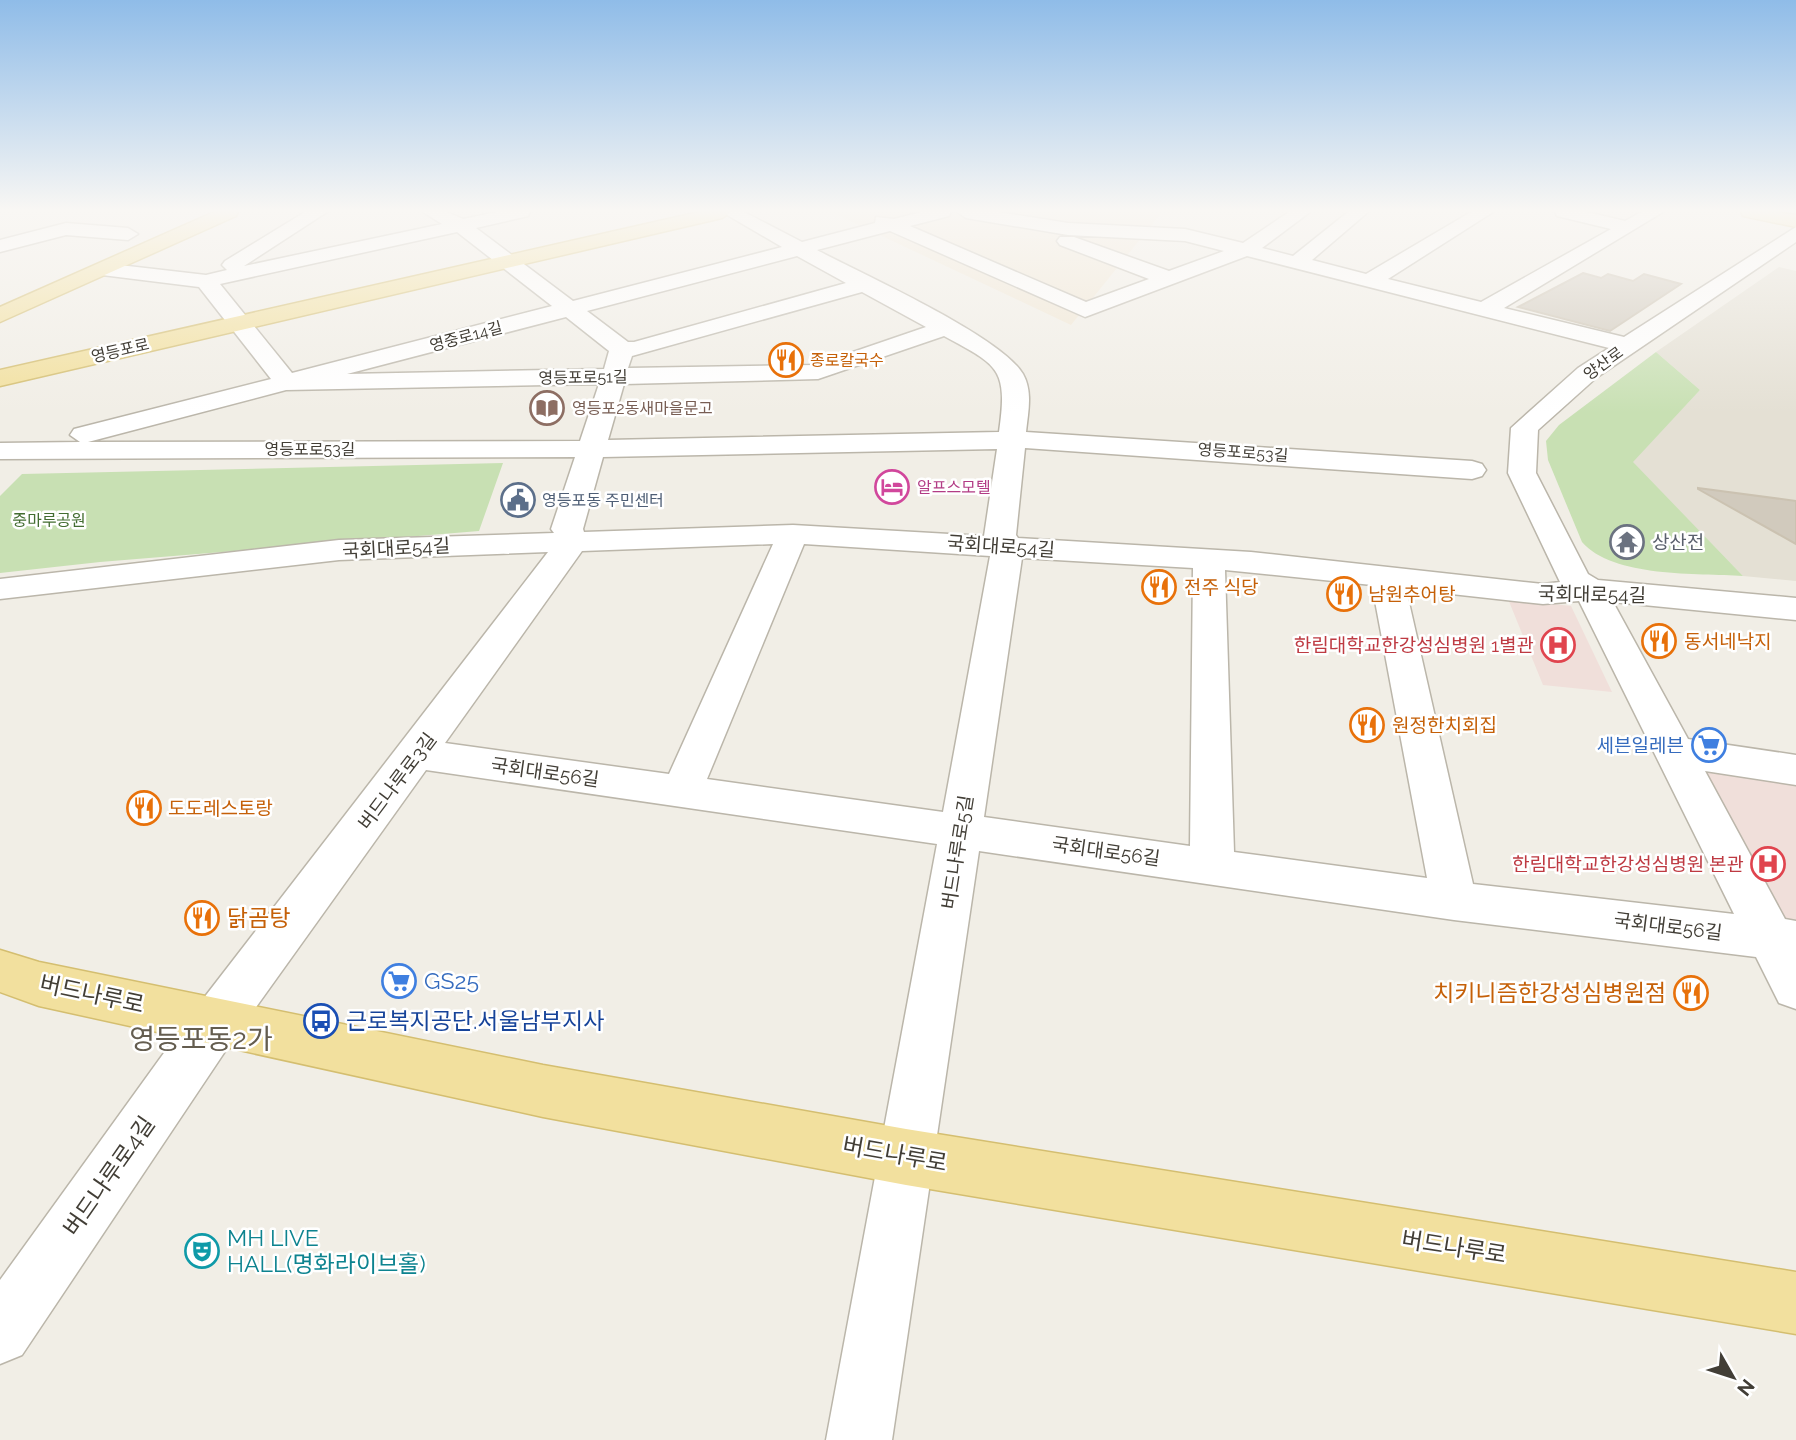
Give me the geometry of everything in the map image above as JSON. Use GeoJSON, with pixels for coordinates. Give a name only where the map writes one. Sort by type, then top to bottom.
{"type":"FeatureCollection","features":[{"type":"Feature","properties":{"kind":"main road"},"geometry":{"type":"LineString","coordinates":[[0,299],[45,279]]}},
{"type":"Feature","properties":{"kind":"main road"},"geometry":{"type":"LineString","coordinates":[[0,315],[79,279]]}},
{"type":"Feature","properties":{"kind":"main road","name":"영등포로"},"geometry":{"type":"LineString","coordinates":[[0,378],[429,279]]}},
{"type":"Feature","properties":{"kind":"main road","name":"버드나루로"},"geometry":{"type":"LineString","coordinates":[[0,971],[39,984],[218,1019],[543,1091],[906,1157],[1796,1303]]}},
{"type":"Feature","properties":{"kind":"street"},"geometry":{"type":"LineString","coordinates":[[190,279],[214,279]]}},
{"type":"Feature","properties":{"kind":"street"},"geometry":{"type":"LineString","coordinates":[[533,279],[622,349],[635,349],[866,284]]}},
{"type":"Feature","properties":{"kind":"street","name":"영중로14길"},"geometry":{"type":"LineString","coordinates":[[30,449],[680,279]]}},
{"type":"Feature","properties":{"kind":"street"},"geometry":{"type":"LineString","coordinates":[[857,279],[948,327],[1000,361],[1014,376],[1017,395],[1014,440],[1000,537],[1008,546]]}},
{"type":"Feature","properties":{"kind":"street"},"geometry":{"type":"LineString","coordinates":[[1013,279],[1084,310],[1169,279]]}},
{"type":"Feature","properties":{"kind":"street"},"geometry":{"type":"LineString","coordinates":[[1040,292],[1073,279]]}},
{"type":"Feature","properties":{"kind":"street"},"geometry":{"type":"LineString","coordinates":[[1368,279],[1627,345]]}},
{"type":"Feature","properties":{"kind":"street"},"geometry":{"type":"LineString","coordinates":[[1485,309],[1537,279]]}},
{"type":"Feature","properties":{"kind":"street","name":"양산로"},"geometry":{"type":"LineString","coordinates":[[1590,590],[1575,580],[1558,551],[1522,473],[1525,428],[1587,373],[1627,345],[1739,279]]}},
{"type":"Feature","properties":{"kind":"street"},"geometry":{"type":"LineString","coordinates":[[206,281],[287,383]]}},
{"type":"Feature","properties":{"kind":"street","name":"영등포로51길"},"geometry":{"type":"LineString","coordinates":[[287,383],[818,372],[948,327]]}},
{"type":"Feature","properties":{"kind":"street"},"geometry":{"type":"LineString","coordinates":[[574,540],[568,529],[622,349]]}},
{"type":"Feature","properties":{"kind":"street","name":"영등포로53길"},"geometry":{"type":"LineString","coordinates":[[0,452],[30,449],[590,449],[1014,440],[1178,448],[1472,470]]}},
{"type":"Feature","properties":{"kind":"street"},"geometry":{"type":"LineString","coordinates":[[0,475],[30,449]]}},
{"type":"Feature","properties":{"kind":"street"},"geometry":{"type":"LineString","coordinates":[[682,791],[793,534]]}},
{"type":"Feature","properties":{"kind":"street","name":"국회대로54길"},"geometry":{"type":"LineString","coordinates":[[0,589],[339,550],[793,534],[1209,559],[1543,594],[1590,590],[1796,609]]}},
{"type":"Feature","properties":{"kind":"street","name":"버드나루로3길"},"geometry":{"type":"LineString","coordinates":[[218,1019],[574,540]]}},
{"type":"Feature","properties":{"kind":"street","name":"버드나루로5길"},"geometry":{"type":"LineString","coordinates":[[859,1440],[1008,546]]}},
{"type":"Feature","properties":{"kind":"street"},"geometry":{"type":"LineString","coordinates":[[1209,559],[1212,867]]}},
{"type":"Feature","properties":{"kind":"street"},"geometry":{"type":"LineString","coordinates":[[1387,577],[1454,901]]}},
{"type":"Feature","properties":{"kind":"street"},"geometry":{"type":"LineString","coordinates":[[1590,590],[1674,752],[1783,940],[1796,987]]}},
{"type":"Feature","properties":{"kind":"street"},"geometry":{"type":"LineString","coordinates":[[1674,752],[1796,770]]}},
{"type":"Feature","properties":{"kind":"street","name":"국회대로56길"},"geometry":{"type":"LineString","coordinates":[[417,754],[1454,901],[1783,940]]}},
{"type":"Feature","properties":{"kind":"street","name":"버드나루로4길"},"geometry":{"type":"LineString","coordinates":[[0,1333],[218,1019]]}},
{"type":"Feature","properties":{"kind":"shaded area"},"geometry":{"type":"Polygon","coordinates":[[[974,279],[1108,279],[1071,325],[974,279]]]}},
{"type":"Feature","properties":{"kind":"shaded area"},"geometry":{"type":"Polygon","coordinates":[[[1761,279],[1796,279],[1796,581],[1743,576],[1632,462],[1700,390],[1656,352],[1761,279]]]}},
{"type":"Feature","properties":{"kind":"shaded area","name":"한림대학교한강성심병원 1별관"},"geometry":{"type":"Polygon","coordinates":[[[1508,599],[1571,606],[1612,692],[1543,685],[1508,599]]]}},
{"type":"Feature","properties":{"kind":"shaded area","name":"한림대학교한강성심병원 본관"},"geometry":{"type":"Polygon","coordinates":[[[1692,766],[1796,779],[1796,979],[1692,766]]]}},
{"type":"Feature","properties":{"kind":"green space"},"geometry":{"type":"Polygon","coordinates":[[[1656,352],[1700,390],[1633,462],[1743,576],[1635,568],[1596,554],[1582,542],[1548,460],[1546,441],[1559,425],[1656,352]]]}},
{"type":"Feature","properties":{"kind":"green space","name":"중마루공원"},"geometry":{"type":"Polygon","coordinates":[[[503,463],[479,531],[100,562],[0,573],[0,496],[22,474],[503,463]]]}},
{"type":"Feature","properties":{"kind":"building"},"geometry":{"type":"Polygon","coordinates":[[[1571,279],[1663,279],[1681,284],[1610,331],[1518,307],[1571,279]]]}},
{"type":"Feature","properties":{"kind":"building"},"geometry":{"type":"Polygon","coordinates":[[[1698,489],[1796,501],[1796,544],[1698,489]]]}},
{"type":"Feature","properties":{"kind":"place","name":"종로칼국수"},"geometry":{"type":"Point","coordinates":[786,360]}},
{"type":"Feature","properties":{"kind":"place","name":"영등포2동새마을문고"},"geometry":{"type":"Point","coordinates":[547,408]}},
{"type":"Feature","properties":{"kind":"place","name":"알프스모텔"},"geometry":{"type":"Point","coordinates":[892,487]}},
{"type":"Feature","properties":{"kind":"place","name":"영등포동 주민센터"},"geometry":{"type":"Point","coordinates":[518,500]}},
{"type":"Feature","properties":{"kind":"place","name":"상산전"},"geometry":{"type":"Point","coordinates":[1627,542]}},
{"type":"Feature","properties":{"kind":"place","name":"전주 식당"},"geometry":{"type":"Point","coordinates":[1159,587]}},
{"type":"Feature","properties":{"kind":"place","name":"남원추어탕"},"geometry":{"type":"Point","coordinates":[1344,594]}},
{"type":"Feature","properties":{"kind":"place","name":"동서네낙지"},"geometry":{"type":"Point","coordinates":[1659,641]}},
{"type":"Feature","properties":{"kind":"place","name":"한림대학교한강성심병원 1별관"},"geometry":{"type":"Point","coordinates":[1558,645]}},
{"type":"Feature","properties":{"kind":"place","name":"원정한치회집"},"geometry":{"type":"Point","coordinates":[1367,725]}},
{"type":"Feature","properties":{"kind":"place","name":"세븐일레븐"},"geometry":{"type":"Point","coordinates":[1709,745]}},
{"type":"Feature","properties":{"kind":"place","name":"도도레스토랑"},"geometry":{"type":"Point","coordinates":[144,808]}},
{"type":"Feature","properties":{"kind":"place","name":"한림대학교한강성심병원 본관"},"geometry":{"type":"Point","coordinates":[1768,864]}},
{"type":"Feature","properties":{"kind":"place","name":"닭곰탕"},"geometry":{"type":"Point","coordinates":[202,918]}},
{"type":"Feature","properties":{"kind":"place","name":"GS25"},"geometry":{"type":"Point","coordinates":[399,981]}},
{"type":"Feature","properties":{"kind":"place","name":"치키니즘한강성심병원점"},"geometry":{"type":"Point","coordinates":[1691,993]}},
{"type":"Feature","properties":{"kind":"place","name":"근로복지공단.서울남부지사"},"geometry":{"type":"Point","coordinates":[321,1021]}},
{"type":"Feature","properties":{"kind":"place","name":"MH LIVE HALL(명화라이브홀)"},"geometry":{"type":"Point","coordinates":[202,1251]}},
{"type":"Feature","properties":{"kind":"district","name":"영등포동2가"},"geometry":{"type":"Point","coordinates":[201,1039]}}]}
